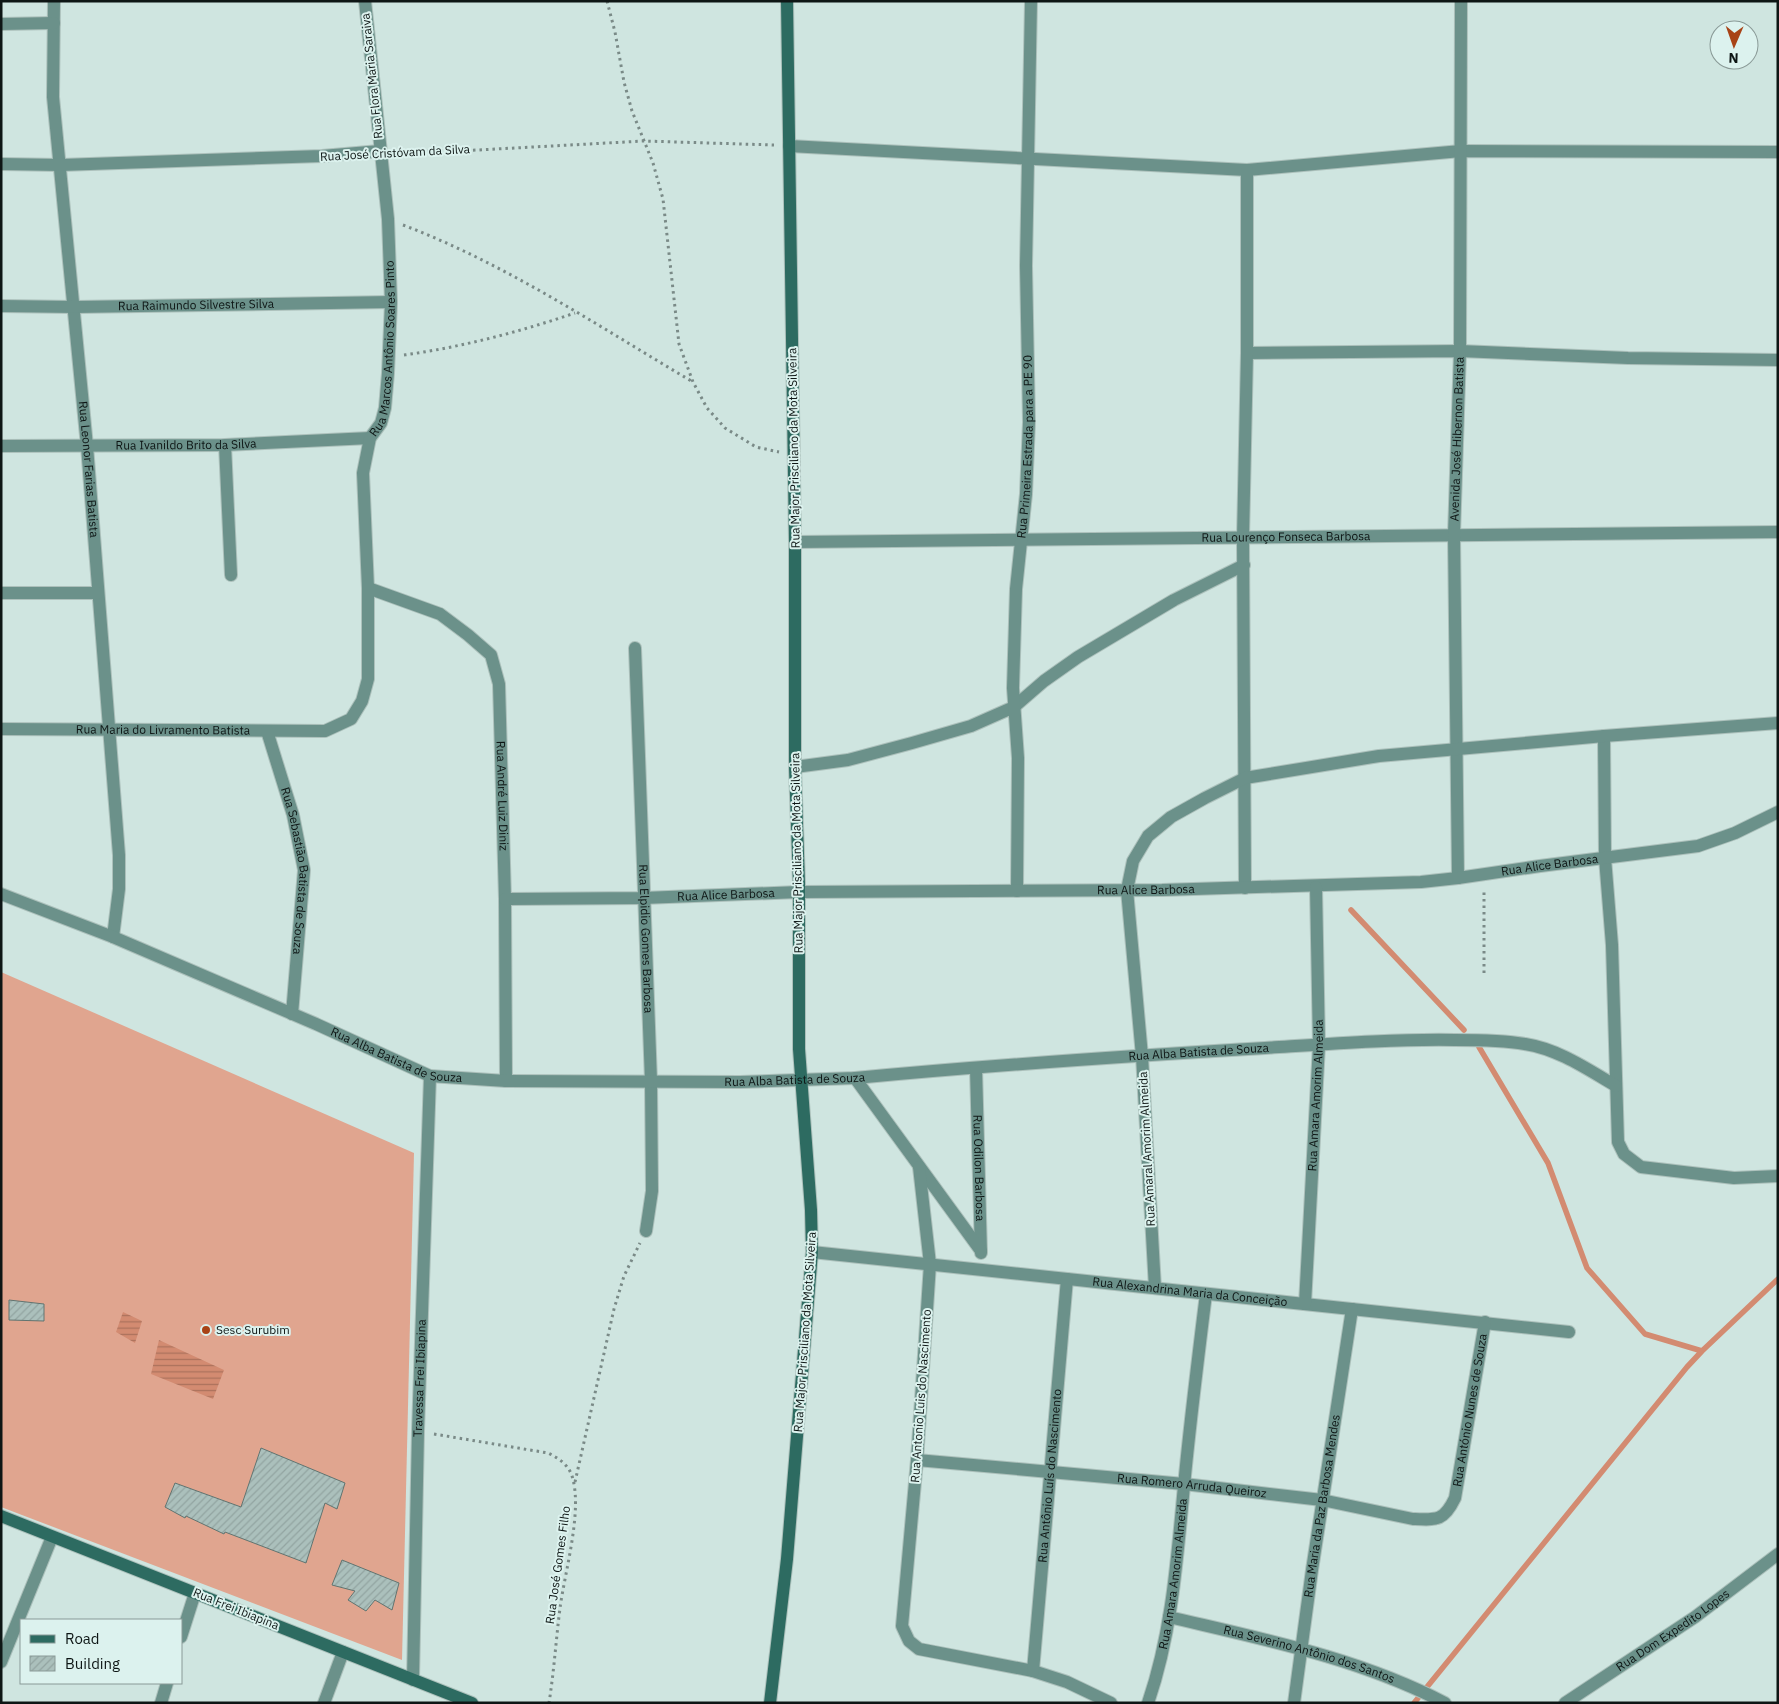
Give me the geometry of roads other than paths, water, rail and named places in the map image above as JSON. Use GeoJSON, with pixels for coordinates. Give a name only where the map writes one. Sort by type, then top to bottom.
{"type":"FeatureCollection","features":[{"type":"Feature","properties":{"kind":"main road","name":"Rua Major Prisciliano da Mota Silveira"},"geometry":{"type":"LineString","coordinates":[[770,1703],[787,1559],[812,1252],[811,1210],[798,1049],[799,892],[795,767],[795,542],[787,1]]}},
{"type":"Feature","properties":{"kind":"main road","name":"Rua Frei Ibiapina"},"geometry":{"type":"LineString","coordinates":[[1,1516],[472,1703]]}},
{"type":"Feature","properties":{"kind":"street","name":"Rua Leonor Farias Batista"},"geometry":{"type":"LineString","coordinates":[[54,1],[53,97],[87,446],[119,855],[119,889],[113,937]]}},
{"type":"Feature","properties":{"kind":"street","name":"Rua Flora Maria Saraiva"},"geometry":{"type":"LineString","coordinates":[[365,1],[380,151]]}},
{"type":"Feature","properties":{"kind":"street","name":"Rua Primeira Estrada para a PE 90"},"geometry":{"type":"LineString","coordinates":[[1017,891],[1018,758],[1012,688],[1015,599],[1026,494],[1030,422],[1026,266],[1031,1]]}},
{"type":"Feature","properties":{"kind":"street","name":"Avenida José Hibernon Batista"},"geometry":{"type":"LineString","coordinates":[[1458,878],[1454,535],[1460,352],[1461,1]]}},
{"type":"Feature","properties":{"kind":"street"},"geometry":{"type":"LineString","coordinates":[[1,24],[54,23]]}},
{"type":"Feature","properties":{"kind":"street"},"geometry":{"type":"LineString","coordinates":[[789,146],[1028,157],[1247,170],[1461,151],[1778,152]]}},
{"type":"Feature","properties":{"kind":"street","name":"Rua José Cristóvam da Silva"},"geometry":{"type":"LineString","coordinates":[[1,164],[61,165],[322,156],[380,151]]}},
{"type":"Feature","properties":{"kind":"street","name":"Rua Marcos Antônio Soares Pinto"},"geometry":{"type":"LineString","coordinates":[[325,731],[351,719],[362,701],[368,679],[368,588],[363,473],[370,438],[380,423],[385,408],[391,302],[388,219],[380,151]]}},
{"type":"Feature","properties":{"kind":"street"},"geometry":{"type":"LineString","coordinates":[[1245,888],[1244,538],[1247,170]]}},
{"type":"Feature","properties":{"kind":"street","name":"Rua Raimundo Silvestre Silva"},"geometry":{"type":"LineString","coordinates":[[1,306],[74,307],[391,302]]}},
{"type":"Feature","properties":{"kind":"street"},"geometry":{"type":"LineString","coordinates":[[1247,353],[1460,352],[1628,358],[1778,360]]}},
{"type":"Feature","properties":{"kind":"street","name":"Rua Ivanildo Brito da Silva"},"geometry":{"type":"LineString","coordinates":[[1,446],[225,445],[370,438]]}},
{"type":"Feature","properties":{"kind":"street"},"geometry":{"type":"LineString","coordinates":[[225,445],[231,575]]}},
{"type":"Feature","properties":{"kind":"street","name":"Rua Lourenço Fonseca Barbosa"},"geometry":{"type":"LineString","coordinates":[[795,542],[1778,532]]}},
{"type":"Feature","properties":{"kind":"street"},"geometry":{"type":"LineString","coordinates":[[795,767],[848,760],[912,743],[971,726],[1014,707],[1044,680],[1078,657],[1174,600],[1244,565]]}},
{"type":"Feature","properties":{"kind":"street","name":"Rua André Luiz Diniz"},"geometry":{"type":"LineString","coordinates":[[368,588],[440,614],[468,635],[491,656],[499,684],[505,899],[506,1081]]}},
{"type":"Feature","properties":{"kind":"street"},"geometry":{"type":"LineString","coordinates":[[1,594],[98,594]]}},
{"type":"Feature","properties":{"kind":"street","name":"Rua Elpidio Gomes Barbosa"},"geometry":{"type":"LineString","coordinates":[[635,648],[651,1081],[652,1191],[646,1231]]}},
{"type":"Feature","properties":{"kind":"street","name":"Rua Amaral Amorim Almeida"},"geometry":{"type":"LineString","coordinates":[[1155,1288],[1142,1056],[1127,890],[1133,861],[1148,836],[1171,817],[1245,778],[1379,756],[1604,736],[1778,724]]}},
{"type":"Feature","properties":{"kind":"street","name":"Rua Maria do Livramento Batista"},"geometry":{"type":"LineString","coordinates":[[1,729],[325,731]]}},
{"type":"Feature","properties":{"kind":"street","name":"Rua Sebastião Batista de Souza"},"geometry":{"type":"LineString","coordinates":[[267,731],[293,815],[304,870],[292,1014]]}},
{"type":"Feature","properties":{"kind":"street"},"geometry":{"type":"LineString","coordinates":[[1604,736],[1606,858],[1612,946],[1618,1142],[1624,1154],[1641,1167],[1734,1178],[1778,1176]]}},
{"type":"Feature","properties":{"kind":"street","name":"Rua Alice Barbosa"},"geometry":{"type":"LineString","coordinates":[[505,899],[644,898],[799,892],[1245,888],[1421,882],[1698,846],[1735,833],[1778,812]]}},
{"type":"Feature","properties":{"kind":"street","name":"Rua Amara Amorim Almeida"},"geometry":{"type":"LineString","coordinates":[[1305,1304],[1319,1044],[1316,886]]}},
{"type":"Feature","properties":{"kind":"street","name":"Rua Alba Batista de Souza"},"geometry":{"type":"LineString","coordinates":[[1,894],[113,937],[430,1076],[506,1081],[801,1081],[1319,1044],[1426,1039],[1527,1044],[1564,1057],[1616,1086]]}},
{"type":"Feature","properties":{"kind":"street","name":"Rua Odilon Barbosa"},"geometry":{"type":"LineString","coordinates":[[976,1068],[982,1269]]}},
{"type":"Feature","properties":{"kind":"street","name":"Travessa Frei Ibiapina"},"geometry":{"type":"LineString","coordinates":[[413,1680],[418,1431],[430,1076]]}},
{"type":"Feature","properties":{"kind":"street"},"geometry":{"type":"LineString","coordinates":[[855,1078],[981,1251]]}},
{"type":"Feature","properties":{"kind":"street","name":"Rua Antonio Luis do Nascimento"},"geometry":{"type":"LineString","coordinates":[[919,1167],[930,1264],[917,1460],[902,1626],[909,1641],[919,1649],[1033,1671]]}},
{"type":"Feature","properties":{"kind":"street","name":"Rua Alexandrina Maria da Conceição"},"geometry":{"type":"LineString","coordinates":[[812,1252],[1568,1332]]}},
{"type":"Feature","properties":{"kind":"street","name":"Rua Antônio Luís do Nascimento"},"geometry":{"type":"LineString","coordinates":[[1033,1671],[1068,1279]]}},
{"type":"Feature","properties":{"kind":"street","name":"Rua Amara Amorim Almeida"},"geometry":{"type":"LineString","coordinates":[[1148,1703],[1157,1676],[1169,1617],[1206,1294]]}},
{"type":"Feature","properties":{"kind":"street","name":"Rua Maria da Paz Barbosa Mendes"},"geometry":{"type":"LineString","coordinates":[[1294,1703],[1322,1500],[1352,1309]]}},
{"type":"Feature","properties":{"kind":"street","name":"Rua António Nunes de Souza"},"geometry":{"type":"LineString","coordinates":[[1455,1498],[1485,1322]]}},
{"type":"Feature","properties":{"kind":"street","name":"Rua Romero Arruda Queiroz"},"geometry":{"type":"LineString","coordinates":[[917,1460],[1184,1484],[1322,1500],[1413,1519],[1442,1517],[1449,1511],[1455,1498]]}},
{"type":"Feature","properties":{"kind":"street"},"geometry":{"type":"LineString","coordinates":[[1,1662],[52,1537]]}},
{"type":"Feature","properties":{"kind":"street","name":"Rua Dom Expedito Lopes"},"geometry":{"type":"LineString","coordinates":[[1566,1703],[1695,1617],[1778,1554]]}},
{"type":"Feature","properties":{"kind":"street"},"geometry":{"type":"LineString","coordinates":[[182,1634],[195,1593]]}},
{"type":"Feature","properties":{"kind":"street","name":"Rua Severino Antônio dos Santos"},"geometry":{"type":"LineString","coordinates":[[1169,1617],[1302,1648],[1399,1681],[1441,1701]]}},
{"type":"Feature","properties":{"kind":"street"},"geometry":{"type":"LineString","coordinates":[[324,1703],[343,1652]]}},
{"type":"Feature","properties":{"kind":"street"},"geometry":{"type":"LineString","coordinates":[[1033,1671],[1067,1682],[1111,1703]]}},
{"type":"Feature","properties":{"kind":"street"},"geometry":{"type":"LineString","coordinates":[[161,1703],[167,1684]]}},
{"type":"Feature","properties":{"kind":"waterway"},"geometry":{"type":"LineString","coordinates":[[1351,910],[1464,1030]]}},
{"type":"Feature","properties":{"kind":"waterway"},"geometry":{"type":"LineString","coordinates":[[1479,1047],[1548,1163],[1587,1268],[1645,1334],[1702,1351]]}},
{"type":"Feature","properties":{"kind":"waterway"},"geometry":{"type":"LineString","coordinates":[[1414,1703],[1687,1367],[1778,1279]]}},
{"type":"Feature","properties":{"kind":"place","name":"Sesc Surubim"},"geometry":{"type":"Point","coordinates":[206,1330]}}]}
